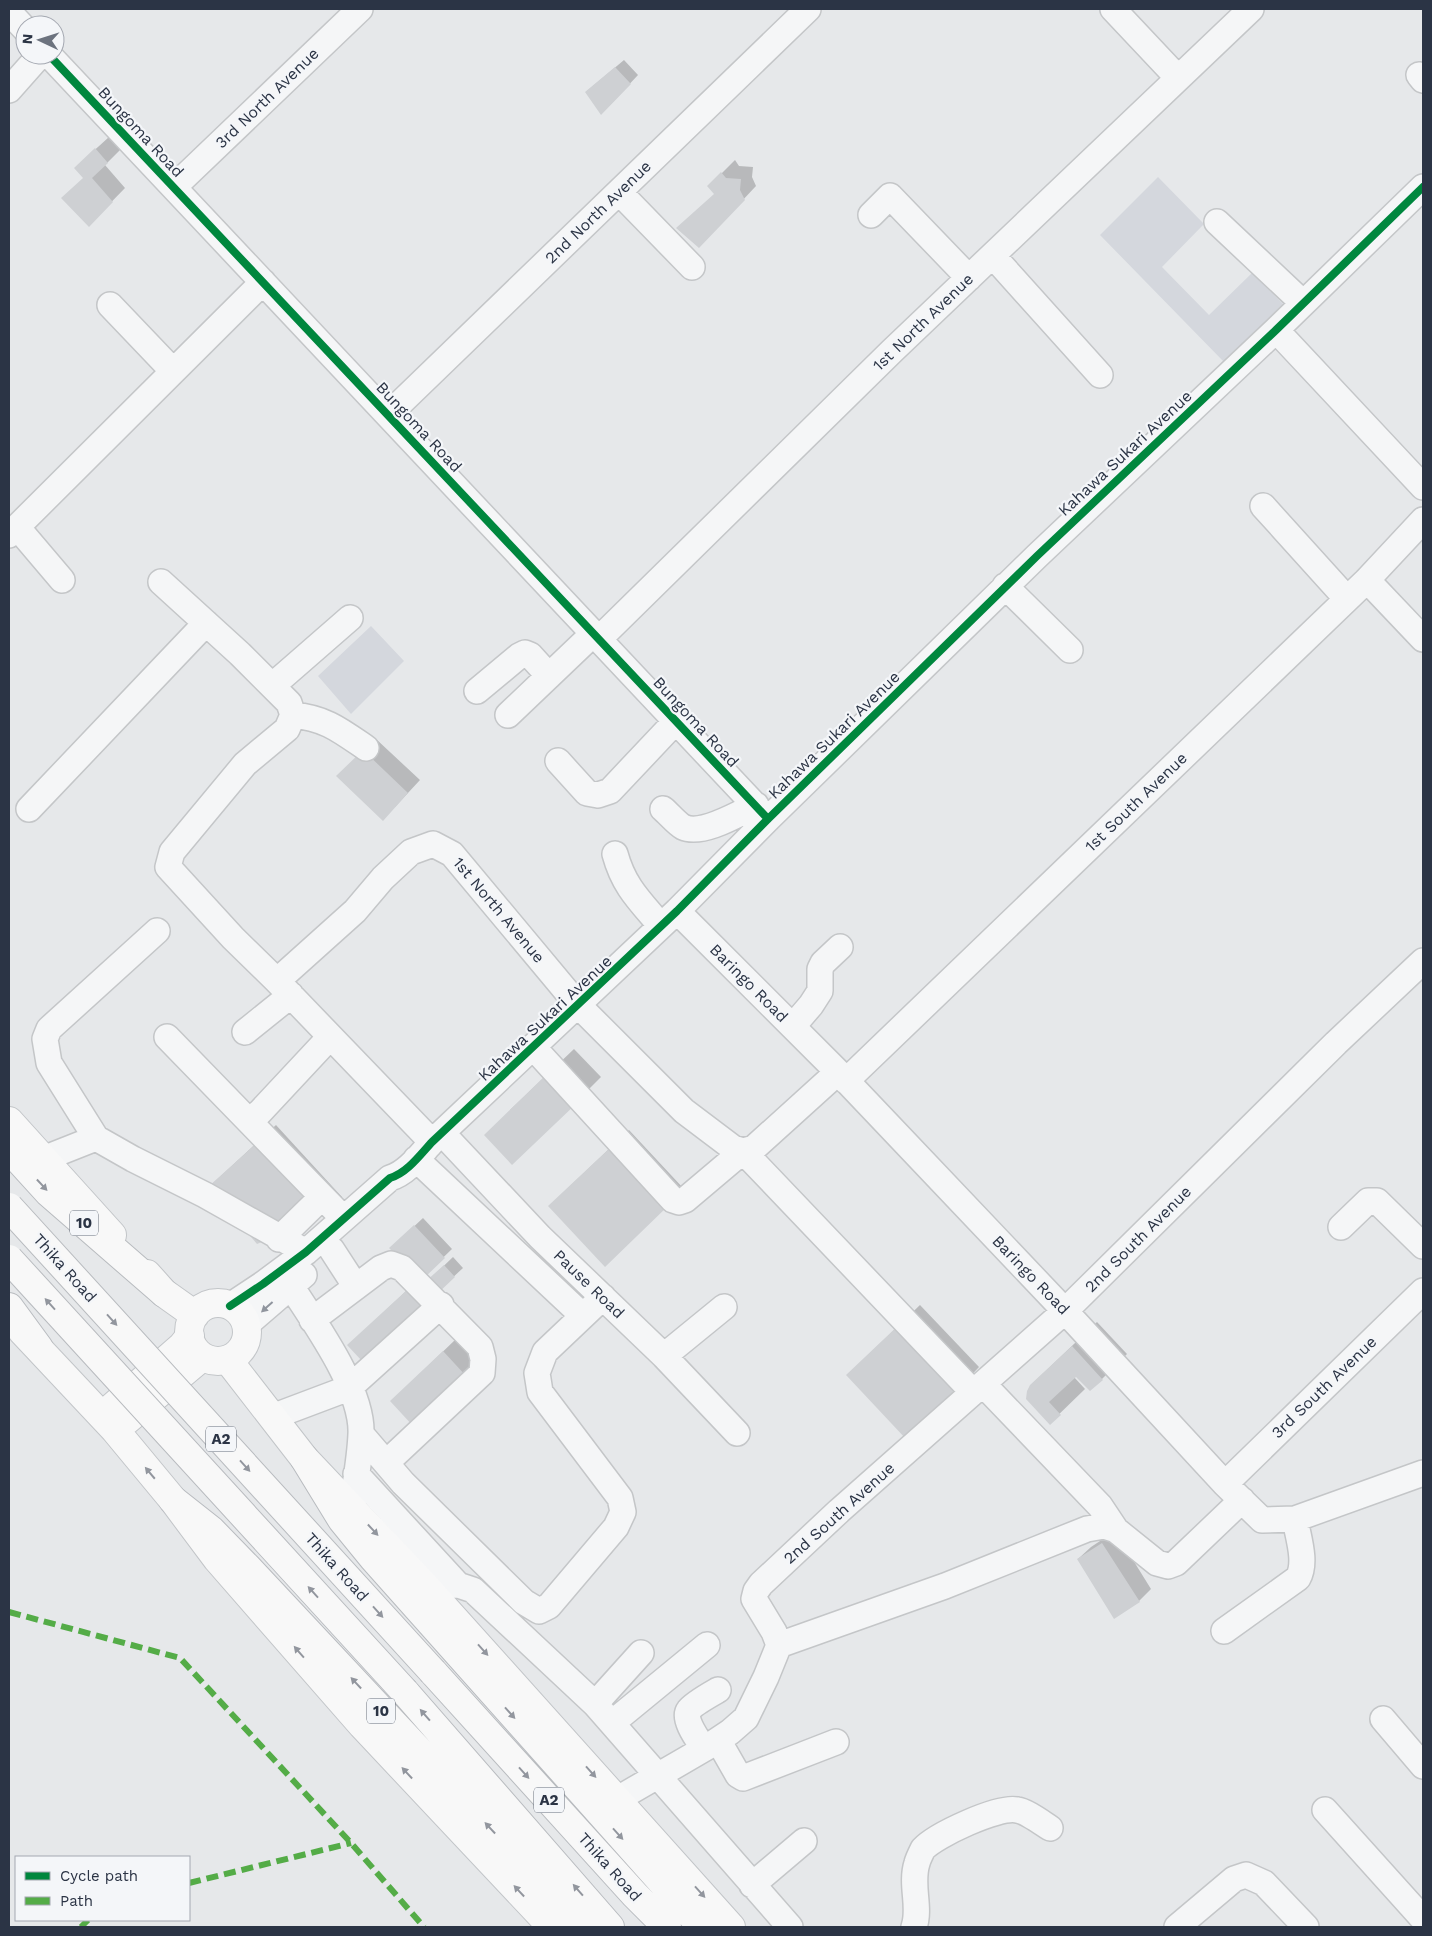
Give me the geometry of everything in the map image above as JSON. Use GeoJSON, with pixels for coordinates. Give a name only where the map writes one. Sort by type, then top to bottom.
{"type":"FeatureCollection","features":[{"type":"Feature","properties":{"kind":"main road"},"geometry":{"type":"LineString","coordinates":[[9,1121],[164,1293],[204,1342],[272,1417],[304,1458],[425,1586],[731,1927]]}},
{"type":"Feature","properties":{"kind":"main road","name":"10"},"geometry":{"type":"LineString","coordinates":[[9,1149],[49,1192],[164,1293]]}},
{"type":"Feature","properties":{"kind":"main road","name":"Thika Road"},"geometry":{"type":"LineString","coordinates":[[9,1207],[635,1895],[667,1927]]}},
{"type":"Feature","properties":{"kind":"main road","name":"Thika Road"},"geometry":{"type":"LineString","coordinates":[[9,1259],[405,1692],[610,1927]]}},
{"type":"Feature","properties":{"kind":"main road"},"geometry":{"type":"LineString","coordinates":[[108,1423],[204,1342],[204,1306],[212,1304],[238,1315],[244,1343],[237,1354],[204,1342]]}},
{"type":"Feature","properties":{"kind":"main road"},"geometry":{"type":"LineString","coordinates":[[9,1307],[39,1348]]}},
{"type":"Feature","properties":{"kind":"main road"},"geometry":{"type":"LineString","coordinates":[[9,1318],[108,1423],[173,1500],[217,1559],[362,1725],[552,1927]]}},
{"type":"Feature","properties":{"kind":"main road"},"geometry":{"type":"LineString","coordinates":[[304,1458],[342,1520],[373,1558],[702,1927]]}},
{"type":"Feature","properties":{"kind":"main road","name":"10"},"geometry":{"type":"LineString","coordinates":[[173,1500],[211,1530],[248,1568],[584,1927]]}},
{"type":"Feature","properties":{"kind":"street","name":"3rd North Avenue"},"geometry":{"type":"LineString","coordinates":[[174,187],[360,9]]}},
{"type":"Feature","properties":{"kind":"street","name":"2nd North Avenue"},"geometry":{"type":"LineString","coordinates":[[388,415],[808,9]]}},
{"type":"Feature","properties":{"kind":"street"},"geometry":{"type":"LineString","coordinates":[[1113,9],[1178,78]]}},
{"type":"Feature","properties":{"kind":"street","name":"1st North Avenue"},"geometry":{"type":"LineString","coordinates":[[508,715],[549,676],[597,636],[1251,9]]}},
{"type":"Feature","properties":{"kind":"street"},"geometry":{"type":"LineString","coordinates":[[9,90],[31,65]]}},
{"type":"Feature","properties":{"kind":"street","name":"Bungoma Road"},"geometry":{"type":"LineString","coordinates":[[59,65],[762,812]]}},
{"type":"Feature","properties":{"kind":"street","name":"Kahawa Sukari Avenue"},"geometry":{"type":"LineString","coordinates":[[238,1315],[263,1284],[306,1252],[343,1218],[423,1152],[669,919],[762,812],[1276,330],[1423,187]]}},
{"type":"Feature","properties":{"kind":"street"},"geometry":{"type":"LineString","coordinates":[[619,192],[692,266]]}},
{"type":"Feature","properties":{"kind":"street"},"geometry":{"type":"LineString","coordinates":[[871,215],[890,196],[969,278]]}},
{"type":"Feature","properties":{"kind":"street"},"geometry":{"type":"LineString","coordinates":[[1216,222],[1303,303]]}},
{"type":"Feature","properties":{"kind":"street"},"geometry":{"type":"LineString","coordinates":[[993,256],[1100,375]]}},
{"type":"Feature","properties":{"kind":"street"},"geometry":{"type":"LineString","coordinates":[[62,580],[14,522],[173,371],[263,282]]}},
{"type":"Feature","properties":{"kind":"street"},"geometry":{"type":"LineString","coordinates":[[110,305],[173,371]]}},
{"type":"Feature","properties":{"kind":"street"},"geometry":{"type":"LineString","coordinates":[[1276,330],[1423,487]]}},
{"type":"Feature","properties":{"kind":"street"},"geometry":{"type":"LineString","coordinates":[[1263,506],[1347,599]]}},
{"type":"Feature","properties":{"kind":"street","name":"1st South Avenue"},"geometry":{"type":"LineString","coordinates":[[533,1047],[673,1200],[679,1202],[685,1200],[743,1151],[754,1148],[842,1076],[1367,580],[1423,520]]}},
{"type":"Feature","properties":{"kind":"street"},"geometry":{"type":"LineString","coordinates":[[1367,580],[1423,639]]}},
{"type":"Feature","properties":{"kind":"street"},"geometry":{"type":"LineString","coordinates":[[161,582],[289,703],[293,715],[287,729],[245,764],[172,852],[168,867],[233,938],[330,1037],[423,1152],[583,1316]]}},
{"type":"Feature","properties":{"kind":"street"},"geometry":{"type":"LineString","coordinates":[[1005,586],[1070,650]]}},
{"type":"Feature","properties":{"kind":"street"},"geometry":{"type":"LineString","coordinates":[[272,686],[350,618]]}},
{"type":"Feature","properties":{"kind":"street"},"geometry":{"type":"LineString","coordinates":[[29,810],[206,623]]}},
{"type":"Feature","properties":{"kind":"street"},"geometry":{"type":"LineString","coordinates":[[477,691],[525,653],[530,655],[549,676]]}},
{"type":"Feature","properties":{"kind":"street"},"geometry":{"type":"LineString","coordinates":[[293,715],[322,720],[366,748]]}},
{"type":"Feature","properties":{"kind":"street"},"geometry":{"type":"LineString","coordinates":[[558,761],[587,793],[598,795],[610,791],[676,721]]}},
{"type":"Feature","properties":{"kind":"street"},"geometry":{"type":"LineString","coordinates":[[662,809],[682,826],[691,830],[762,812]]}},
{"type":"Feature","properties":{"kind":"street","name":"1st North Avenue"},"geometry":{"type":"LineString","coordinates":[[245,1032],[382,878],[411,852],[433,844],[452,854],[578,1005],[684,1111],[733,1148],[743,1151],[978,1388],[1100,1506],[1116,1530]]}},
{"type":"Feature","properties":{"kind":"street","name":"Baringo Road"},"geometry":{"type":"LineString","coordinates":[[615,854],[620,872],[627,886],[669,919],[793,1026],[1065,1311],[1233,1492],[1262,1520],[1295,1519],[1419,1481]]}},
{"type":"Feature","properties":{"kind":"street"},"geometry":{"type":"LineString","coordinates":[[157,930],[49,1029],[45,1039],[49,1063],[96,1138],[206,1196],[306,1252]]}},
{"type":"Feature","properties":{"kind":"street"},"geometry":{"type":"LineString","coordinates":[[793,1026],[820,991],[820,969],[823,963],[840,948]]}},
{"type":"Feature","properties":{"kind":"street","name":"2nd South Avenue"},"geometry":{"type":"LineString","coordinates":[[778,1645],[774,1632],[754,1599],[756,1591],[761,1584],[839,1511],[1065,1311],[1336,1043],[1423,961]]}},
{"type":"Feature","properties":{"kind":"street"},"geometry":{"type":"LineString","coordinates":[[167,1037],[343,1218]]}},
{"type":"Feature","properties":{"kind":"street"},"geometry":{"type":"LineString","coordinates":[[249,1121],[260,1112],[330,1037]]}},
{"type":"Feature","properties":{"kind":"street"},"geometry":{"type":"LineString","coordinates":[[42,1158],[96,1138]]}},
{"type":"Feature","properties":{"kind":"street","name":"Kahawa Sukari Avenue"},"geometry":{"type":"LineString","coordinates":[[238,1315],[291,1286],[332,1250],[398,1183],[423,1152]]}},
{"type":"Feature","properties":{"kind":"street","name":"Pause Road"},"geometry":{"type":"LineString","coordinates":[[423,1152],[540,1237],[664,1356],[737,1433]]}},
{"type":"Feature","properties":{"kind":"street"},"geometry":{"type":"LineString","coordinates":[[279,1238],[322,1196]]}},
{"type":"Feature","properties":{"kind":"street"},"geometry":{"type":"LineString","coordinates":[[1341,1227],[1368,1201],[1377,1201],[1423,1246]]}},
{"type":"Feature","properties":{"kind":"street"},"geometry":{"type":"LineString","coordinates":[[332,1250],[356,1287]]}},
{"type":"Feature","properties":{"kind":"street"},"geometry":{"type":"LineString","coordinates":[[312,1320],[381,1268],[391,1264],[402,1268],[480,1346],[483,1359],[482,1373],[386,1464]]}},
{"type":"Feature","properties":{"kind":"street"},"geometry":{"type":"LineString","coordinates":[[291,1286],[339,1364],[357,1404],[361,1434],[352,1507]]}},
{"type":"Feature","properties":{"kind":"street","name":"3rd South Avenue"},"geometry":{"type":"LineString","coordinates":[[1116,1530],[1157,1563],[1168,1566],[1176,1563],[1233,1492],[1423,1291]]}},
{"type":"Feature","properties":{"kind":"street"},"geometry":{"type":"LineString","coordinates":[[361,1434],[403,1483],[524,1602],[538,1611],[549,1606],[616,1527],[624,1512],[620,1498],[540,1392],[537,1373],[545,1352],[603,1297]]}},
{"type":"Feature","properties":{"kind":"street"},"geometry":{"type":"LineString","coordinates":[[272,1417],[349,1388],[440,1305]]}},
{"type":"Feature","properties":{"kind":"street"},"geometry":{"type":"LineString","coordinates":[[664,1356],[724,1307]]}},
{"type":"Feature","properties":{"kind":"street"},"geometry":{"type":"LineString","coordinates":[[356,1474],[458,1585]]}},
{"type":"Feature","properties":{"kind":"street"},"geometry":{"type":"LineString","coordinates":[[1224,1630],[1298,1578],[1302,1572],[1295,1519]]}},
{"type":"Feature","properties":{"kind":"street"},"geometry":{"type":"LineString","coordinates":[[616,1800],[711,1744],[730,1732],[746,1718],[766,1677],[778,1645],[944,1586],[1087,1530],[1104,1526],[1116,1530]]}},
{"type":"Feature","properties":{"kind":"street"},"geometry":{"type":"LineString","coordinates":[[425,1586],[458,1585],[473,1590],[595,1704],[790,1927]]}},
{"type":"Feature","properties":{"kind":"street"},"geometry":{"type":"LineString","coordinates":[[612,1723],[707,1646]]}},
{"type":"Feature","properties":{"kind":"street"},"geometry":{"type":"LineString","coordinates":[[595,1704],[641,1653]]}},
{"type":"Feature","properties":{"kind":"street"},"geometry":{"type":"LineString","coordinates":[[718,1690],[689,1710],[687,1716],[692,1729],[711,1744],[738,1775],[743,1778],[836,1742]]}},
{"type":"Feature","properties":{"kind":"street"},"geometry":{"type":"LineString","coordinates":[[1383,1719],[1423,1766]]}},
{"type":"Feature","properties":{"kind":"street"},"geometry":{"type":"LineString","coordinates":[[914,1927],[916,1920],[913,1879],[917,1862],[923,1850],[935,1840],[963,1825],[996,1812],[1007,1810],[1018,1810],[1050,1828]]}},
{"type":"Feature","properties":{"kind":"street"},"geometry":{"type":"LineString","coordinates":[[1325,1810],[1423,1919]]}},
{"type":"Feature","properties":{"kind":"street"},"geometry":{"type":"LineString","coordinates":[[752,1885],[804,1841]]}},
{"type":"Feature","properties":{"kind":"street"},"geometry":{"type":"LineString","coordinates":[[1177,1927],[1234,1879],[1246,1875],[1264,1884],[1306,1927]]}},
{"type":"Feature","properties":{"kind":"shaded area"},"geometry":{"type":"Polygon","coordinates":[[[1158,177],[1204,224],[1162,267],[1209,315],[1252,273],[1283,304],[1224,362],[1100,235],[1158,177]]]}},
{"type":"Feature","properties":{"kind":"shaded area"},"geometry":{"type":"Polygon","coordinates":[[[371,626],[404,661],[351,714],[318,676],[371,626]]]}},
{"type":"Feature","properties":{"kind":"building"},"geometry":{"type":"Polygon","coordinates":[[[615,67],[631,84],[601,115],[585,92],[615,67]]]}},
{"type":"Feature","properties":{"kind":"building"},"geometry":{"type":"Polygon","coordinates":[[[95,148],[108,163],[92,178],[113,202],[89,227],[61,198],[83,178],[74,168],[95,148]]]}},
{"type":"Feature","properties":{"kind":"building"},"geometry":{"type":"Polygon","coordinates":[[[721,172],[726,178],[741,179],[740,190],[745,200],[699,248],[676,228],[714,194],[707,186],[721,172]]]}},
{"type":"Feature","properties":{"kind":"building"},"geometry":{"type":"Polygon","coordinates":[[[363,750],[408,793],[383,821],[336,776],[363,750]]]}},
{"type":"Feature","properties":{"kind":"building"},"geometry":{"type":"Polygon","coordinates":[[[548,1073],[577,1103],[512,1165],[484,1135],[548,1073]]]}},
{"type":"Feature","properties":{"kind":"building"},"geometry":{"type":"Polygon","coordinates":[[[259,1141],[327,1214],[257,1244],[208,1187],[259,1141]]]}},
{"type":"Feature","properties":{"kind":"building"},"geometry":{"type":"Polygon","coordinates":[[[612,1146],[668,1206],[605,1267],[548,1206],[612,1146]]]}},
{"type":"Feature","properties":{"kind":"building"},"geometry":{"type":"Polygon","coordinates":[[[414,1225],[445,1258],[422,1280],[389,1248],[414,1225]]]}},
{"type":"Feature","properties":{"kind":"building"},"geometry":{"type":"Polygon","coordinates":[[[444,1265],[455,1277],[436,1295],[425,1282],[444,1265]]]}},
{"type":"Feature","properties":{"kind":"building"},"geometry":{"type":"Polygon","coordinates":[[[407,1290],[422,1306],[362,1361],[347,1345],[407,1290]]]}},
{"type":"Feature","properties":{"kind":"building"},"geometry":{"type":"Polygon","coordinates":[[[903,1321],[964,1385],[906,1439],[846,1375],[903,1321]]]}},
{"type":"Feature","properties":{"kind":"building"},"geometry":{"type":"Polygon","coordinates":[[[1072,1346],[1103,1380],[1090,1391],[1076,1377],[1049,1402],[1061,1415],[1050,1425],[1026,1399],[1027,1391],[1030,1385],[1072,1346]]]}},
{"type":"Feature","properties":{"kind":"building"},"geometry":{"type":"Polygon","coordinates":[[[443,1351],[467,1377],[414,1427],[390,1401],[443,1351]]]}},
{"type":"Feature","properties":{"kind":"building"},"geometry":{"type":"Polygon","coordinates":[[[1102,1543],[1140,1602],[1114,1619],[1077,1559],[1102,1543]]]}},
{"type":"Feature","properties":{"kind":"marked path"},"geometry":{"type":"LineString","coordinates":[[9,1612],[180,1658],[351,1843],[424,1927]]}},
{"type":"Feature","properties":{"kind":"marked path"},"geometry":{"type":"LineString","coordinates":[[190,1883],[351,1843]]}},
{"type":"Feature","properties":{"kind":"marked path"},"geometry":{"type":"LineString","coordinates":[[81,1927],[87,1921]]}},
{"type":"Feature","properties":{"kind":"cycle path"},"geometry":{"type":"LineString","coordinates":[[58,65],[768,819]]}},
{"type":"Feature","properties":{"kind":"cycle path"},"geometry":{"type":"LineString","coordinates":[[230,1306],[306,1252],[390,1178],[396,1176],[413,1163],[432,1142],[677,911],[768,819],[1037,556],[1276,330],[1423,187]]}}]}
